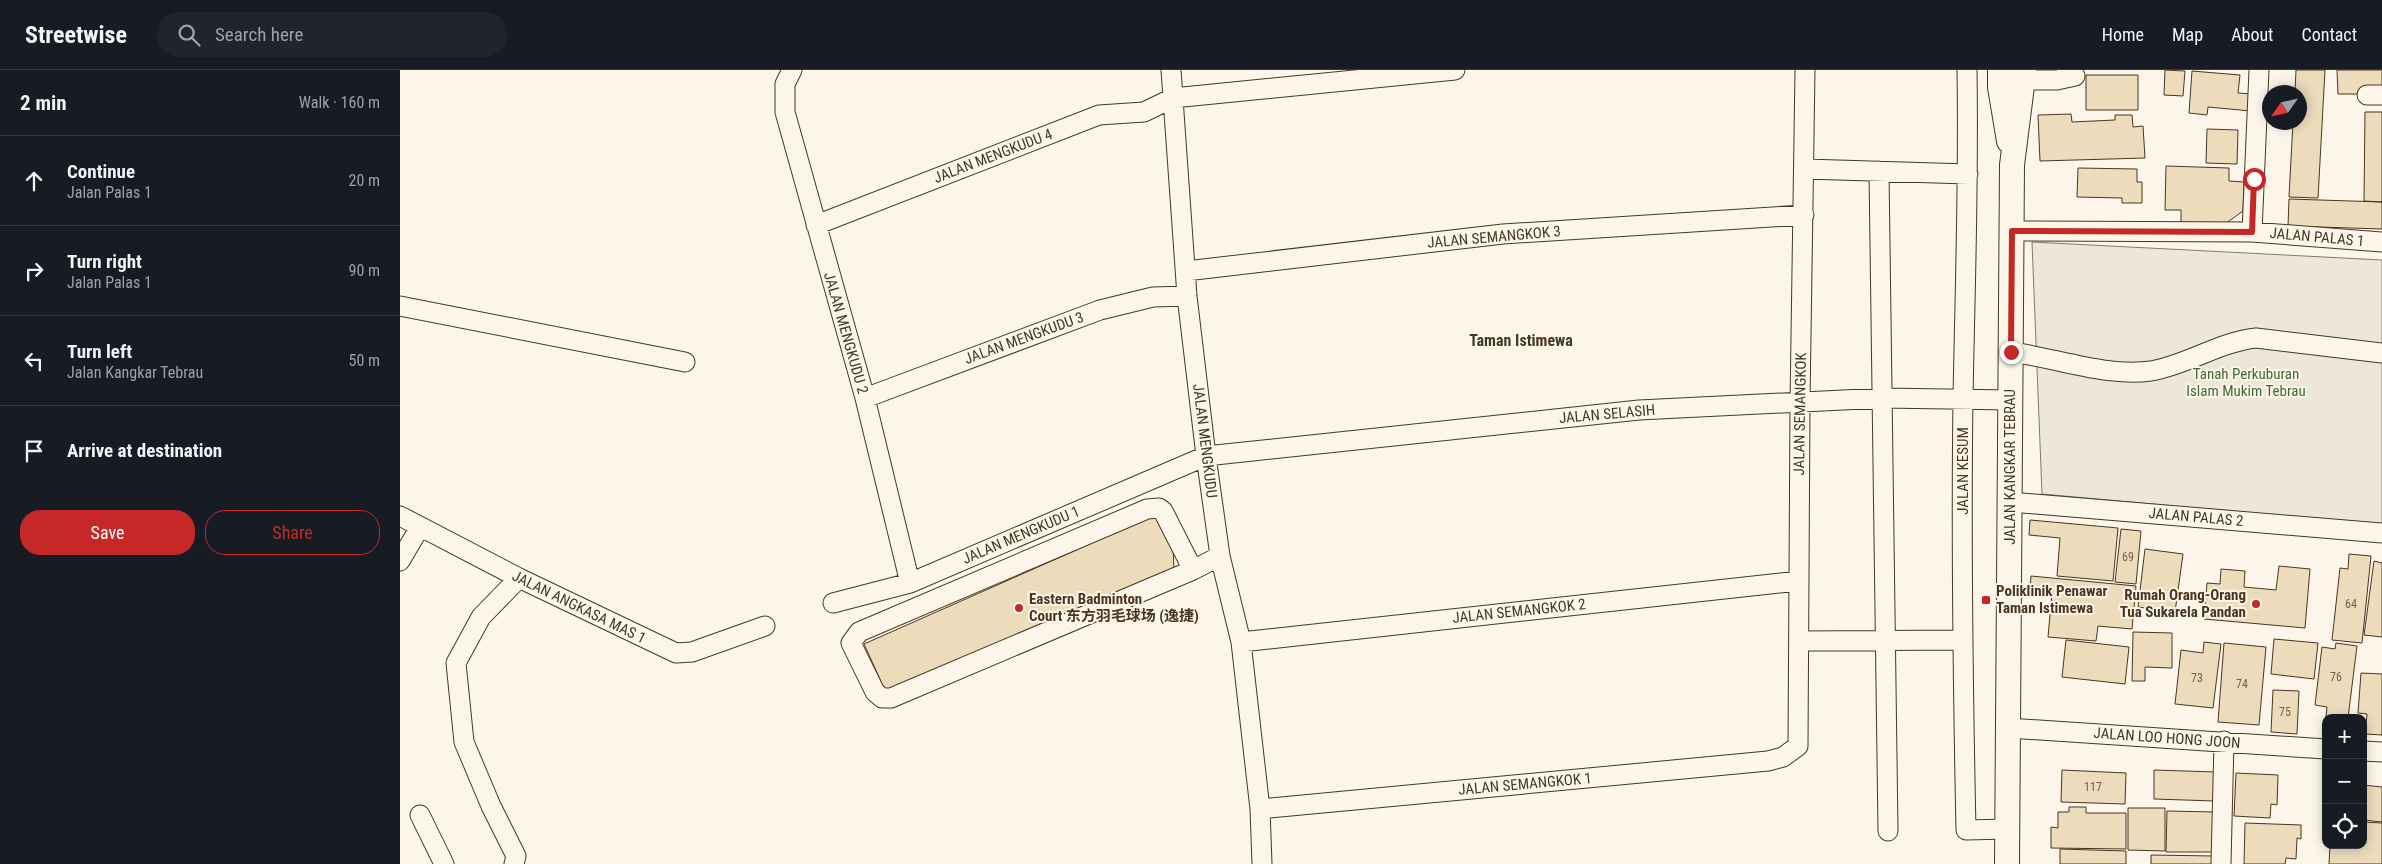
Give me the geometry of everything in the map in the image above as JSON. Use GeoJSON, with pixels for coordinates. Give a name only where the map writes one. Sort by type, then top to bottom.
{"type":"FeatureCollection","features":[{"type":"Feature","properties":{"kind":"main road"},"geometry":{"type":"LineString","coordinates":[[2000,70],[2000,87],[2012,165]]}},
{"type":"Feature","properties":{"kind":"main road","name":"JALAN KANGKAR TEBRAU"},"geometry":{"type":"LineString","coordinates":[[2007,864],[2012,165],[2024,75]]}},
{"type":"Feature","properties":{"kind":"street","name":"JALAN MENGKUDU"},"geometry":{"type":"LineString","coordinates":[[1171,70],[1188,296],[1206,456],[1220,556],[1241,642],[1260,809],[1262,864]]}},
{"type":"Feature","properties":{"kind":"street"},"geometry":{"type":"LineString","coordinates":[[1173,98],[1455,70]]}},
{"type":"Feature","properties":{"kind":"street","name":"JALAN SEMANGKOK"},"geometry":{"type":"LineString","coordinates":[[1789,754],[1799,741],[1800,641],[1798,581],[1805,70]]}},
{"type":"Feature","properties":{"kind":"street","name":"JALAN KESUM"},"geometry":{"type":"LineString","coordinates":[[1967,70],[1968,174],[1963,399],[1962,640],[1966,830],[2008,829]]}},
{"type":"Feature","properties":{"kind":"street","name":"JALAN PALAS 1"},"geometry":{"type":"LineString","coordinates":[[2252,232],[2259,70]]}},
{"type":"Feature","properties":{"kind":"street"},"geometry":{"type":"LineString","coordinates":[[2024,75],[2057,80],[2075,76]]}},
{"type":"Feature","properties":{"kind":"street","name":"JALAN MENGKUDU 2"},"geometry":{"type":"LineString","coordinates":[[789,77],[784,112],[865,398],[910,583]]}},
{"type":"Feature","properties":{"kind":"street","name":"JALAN MENGKUDU 4"},"geometry":{"type":"LineString","coordinates":[[816,225],[1099,115],[1144,112],[1173,98]]}},
{"type":"Feature","properties":{"kind":"street"},"geometry":{"type":"LineString","coordinates":[[1805,169],[1968,174]]}},
{"type":"Feature","properties":{"kind":"street"},"geometry":{"type":"LineString","coordinates":[[1879,170],[1888,831]]}},
{"type":"Feature","properties":{"kind":"street","name":"JALAN SEMANGKOK 3"},"geometry":{"type":"LineString","coordinates":[[1186,270],[1503,234],[1804,215]]}},
{"type":"Feature","properties":{"kind":"street","name":"JALAN PALAS 1"},"geometry":{"type":"LineString","coordinates":[[2012,231],[2252,232],[2382,242]]}},
{"type":"Feature","properties":{"kind":"street","name":"JALAN MENGKUDU 3"},"geometry":{"type":"LineString","coordinates":[[865,398],[1100,310],[1153,297],[1188,296]]}},
{"type":"Feature","properties":{"kind":"street"},"geometry":{"type":"LineString","coordinates":[[400,306],[685,362]]}},
{"type":"Feature","properties":{"kind":"street"},"geometry":{"type":"LineString","coordinates":[[2011,352],[2123,372],[2151,370],[2237,340],[2256,338],[2382,352]]}},
{"type":"Feature","properties":{"kind":"street","name":"JALAN SELASIH"},"geometry":{"type":"LineString","coordinates":[[1206,456],[1639,410],[1883,398],[2011,400]]}},
{"type":"Feature","properties":{"kind":"street","name":"JALAN MENGKUDU 1"},"geometry":{"type":"LineString","coordinates":[[833,603],[910,583],[1206,456]]}},
{"type":"Feature","properties":{"kind":"street","name":"JALAN PALAS 2"},"geometry":{"type":"LineString","coordinates":[[2010,502],[2382,533]]}},
{"type":"Feature","properties":{"kind":"street"},"geometry":{"type":"LineString","coordinates":[[1193,570],[1163,511],[1159,508],[1147,510],[859,632],[851,643],[875,692],[882,698],[891,698],[1193,570],[1220,556]]}},
{"type":"Feature","properties":{"kind":"street","name":"JALAN ANGKASA MAS 1"},"geometry":{"type":"LineString","coordinates":[[400,516],[519,578],[676,653],[692,652],[764,626]]}},
{"type":"Feature","properties":{"kind":"street"},"geometry":{"type":"LineString","coordinates":[[400,561],[420,527]]}},
{"type":"Feature","properties":{"kind":"street"},"geometry":{"type":"LineString","coordinates":[[519,578],[481,616],[456,663],[464,742],[491,806],[519,861]]}},
{"type":"Feature","properties":{"kind":"street","name":"JALAN SEMANGKOK 2"},"geometry":{"type":"LineString","coordinates":[[1241,642],[1798,581]]}},
{"type":"Feature","properties":{"kind":"street"},"geometry":{"type":"LineString","coordinates":[[1800,641],[1962,640]]}},
{"type":"Feature","properties":{"kind":"street","name":"JALAN LOO HONG JOON"},"geometry":{"type":"LineString","coordinates":[[2008,728],[2322,748]]}},
{"type":"Feature","properties":{"kind":"street"},"geometry":{"type":"LineString","coordinates":[[2221,864],[2224,741]]}},
{"type":"Feature","properties":{"kind":"street"},"geometry":{"type":"LineString","coordinates":[[2367,751],[2382,752]]}},
{"type":"Feature","properties":{"kind":"street","name":"JALAN SEMANGKOK 1"},"geometry":{"type":"LineString","coordinates":[[1260,809],[1768,761],[1789,754]]}},
{"type":"Feature","properties":{"kind":"street"},"geometry":{"type":"LineString","coordinates":[[420,815],[444,864]]}},
{"type":"Feature","properties":{"kind":"green space","name":"Tanah Perkuburan Islam Mukim Tebrau"},"geometry":{"type":"Polygon","coordinates":[[[2032,242],[2382,260],[2382,525],[2042,494],[2032,242]]]}},
{"type":"Feature","properties":{"kind":"building"},"geometry":{"type":"Polygon","coordinates":[[[2165,70],[2185,71],[2183,96],[2164,95],[2165,70]]]}},
{"type":"Feature","properties":{"kind":"building"},"geometry":{"type":"Polygon","coordinates":[[[2296,70],[2325,70],[2318,198],[2289,197],[2293,130],[2307,130],[2307,85],[2295,85],[2296,70]]]}},
{"type":"Feature","properties":{"kind":"building"},"geometry":{"type":"Polygon","coordinates":[[[2337,70],[2382,70],[2382,94],[2338,94],[2337,70]]]}},
{"type":"Feature","properties":{"kind":"building"},"geometry":{"type":"Polygon","coordinates":[[[2192,71],[2240,75],[2238,93],[2252,94],[2251,111],[2208,107],[2207,115],[2189,113],[2192,71]]]}},
{"type":"Feature","properties":{"kind":"building"},"geometry":{"type":"Polygon","coordinates":[[[2086,75],[2138,75],[2138,110],[2086,110],[2086,75]]]}},
{"type":"Feature","properties":{"kind":"building"},"geometry":{"type":"Polygon","coordinates":[[[2365,112],[2382,112],[2382,202],[2364,201],[2365,112]]]}},
{"type":"Feature","properties":{"kind":"building"},"geometry":{"type":"Polygon","coordinates":[[[2071,114],[2072,122],[2115,120],[2115,115],[2132,115],[2133,127],[2143,126],[2145,158],[2040,161],[2038,115],[2071,114]]]}},
{"type":"Feature","properties":{"kind":"building"},"geometry":{"type":"Polygon","coordinates":[[[2207,129],[2238,130],[2237,164],[2206,163],[2207,129]]]}},
{"type":"Feature","properties":{"kind":"building"},"geometry":{"type":"Polygon","coordinates":[[[2166,166],[2229,168],[2229,181],[2244,182],[2243,211],[2225,224],[2181,223],[2181,210],[2165,210],[2166,166]]]}},
{"type":"Feature","properties":{"kind":"building"},"geometry":{"type":"Polygon","coordinates":[[[2078,168],[2137,169],[2137,182],[2142,182],[2142,203],[2122,203],[2122,198],[2077,197],[2078,168]]]}},
{"type":"Feature","properties":{"kind":"building"},"geometry":{"type":"Polygon","coordinates":[[[2289,199],[2382,202],[2382,229],[2288,226],[2289,199]]]}},
{"type":"Feature","properties":{"kind":"building","name":"Eastern Badminton Court 东方羽毛球场 (逸捷)"},"geometry":{"type":"Polygon","coordinates":[[[1160,513],[1173,542],[1174,573],[889,699],[864,644],[1160,513]]]}},
{"type":"Feature","properties":{"kind":"building"},"geometry":{"type":"Polygon","coordinates":[[[2030,520],[2118,528],[2113,581],[2057,576],[2060,538],[2029,535],[2030,520]]]}},
{"type":"Feature","properties":{"kind":"building"},"geometry":{"type":"Polygon","coordinates":[[[2121,529],[2141,531],[2136,584],[2115,582],[2121,529]]]}},
{"type":"Feature","properties":{"kind":"building"},"geometry":{"type":"Polygon","coordinates":[[[2145,549],[2183,554],[2175,612],[2138,607],[2145,549]]]}},
{"type":"Feature","properties":{"kind":"building"},"geometry":{"type":"Polygon","coordinates":[[[2349,554],[2371,556],[2362,643],[2332,640],[2340,568],[2348,569],[2349,554]]]}},
{"type":"Feature","properties":{"kind":"building"},"geometry":{"type":"Polygon","coordinates":[[[2374,561],[2382,563],[2382,637],[2364,635],[2374,561]]]}},
{"type":"Feature","properties":{"kind":"building","name":"Rumah Orang-Orang Tua Sukarela Pandan"},"geometry":{"type":"Polygon","coordinates":[[[2279,566],[2310,569],[2305,628],[2204,619],[2207,583],[2220,584],[2221,569],[2245,571],[2244,587],[2276,590],[2279,566]]]}},
{"type":"Feature","properties":{"kind":"building"},"geometry":{"type":"Polygon","coordinates":[[[2031,576],[2136,586],[2132,629],[2098,626],[2096,641],[2048,637],[2052,593],[2030,590],[2031,576]]]}},
{"type":"Feature","properties":{"kind":"building"},"geometry":{"type":"Polygon","coordinates":[[[2133,632],[2172,633],[2172,668],[2145,667],[2145,681],[2132,681],[2133,632]]]}},
{"type":"Feature","properties":{"kind":"building"},"geometry":{"type":"Polygon","coordinates":[[[2274,639],[2318,643],[2314,679],[2271,674],[2274,639]]]}},
{"type":"Feature","properties":{"kind":"building"},"geometry":{"type":"Polygon","coordinates":[[[2066,640],[2129,647],[2125,684],[2062,677],[2066,640]]]}},
{"type":"Feature","properties":{"kind":"building"},"geometry":{"type":"Polygon","coordinates":[[[2204,642],[2221,644],[2213,708],[2175,704],[2181,650],[2203,653],[2204,642]]]}},
{"type":"Feature","properties":{"kind":"building"},"geometry":{"type":"Polygon","coordinates":[[[2224,643],[2266,647],[2259,725],[2218,722],[2224,643]]]}},
{"type":"Feature","properties":{"kind":"building"},"geometry":{"type":"Polygon","coordinates":[[[2336,643],[2357,646],[2348,714],[2326,714],[2327,707],[2315,705],[2322,647],[2335,649],[2336,643]]]}},
{"type":"Feature","properties":{"kind":"building"},"geometry":{"type":"Polygon","coordinates":[[[2361,673],[2382,674],[2382,735],[2367,734],[2367,714],[2358,713],[2361,673]]]}},
{"type":"Feature","properties":{"kind":"building"},"geometry":{"type":"Polygon","coordinates":[[[2273,690],[2299,691],[2297,734],[2271,732],[2273,690]]]}},
{"type":"Feature","properties":{"kind":"building"},"geometry":{"type":"Polygon","coordinates":[[[2062,770],[2126,773],[2125,804],[2061,802],[2062,770]]]}},
{"type":"Feature","properties":{"kind":"building"},"geometry":{"type":"Polygon","coordinates":[[[2154,770],[2216,772],[2215,801],[2154,799],[2154,770]]]}},
{"type":"Feature","properties":{"kind":"building"},"geometry":{"type":"Polygon","coordinates":[[[2236,773],[2278,775],[2277,805],[2271,804],[2270,818],[2234,816],[2236,773]]]}},
{"type":"Feature","properties":{"kind":"building"},"geometry":{"type":"Polygon","coordinates":[[[2367,785],[2382,787],[2382,822],[2367,820],[2367,785]]]}},
{"type":"Feature","properties":{"kind":"building"},"geometry":{"type":"Polygon","coordinates":[[[2069,807],[2086,807],[2086,813],[2126,813],[2126,849],[2051,848],[2051,827],[2058,828],[2058,812],[2069,812],[2069,807]]]}},
{"type":"Feature","properties":{"kind":"building"},"geometry":{"type":"Polygon","coordinates":[[[2128,808],[2165,808],[2165,851],[2128,850],[2128,808]]]}},
{"type":"Feature","properties":{"kind":"building"},"geometry":{"type":"Polygon","coordinates":[[[2167,811],[2215,812],[2215,852],[2166,852],[2167,811]]]}},
{"type":"Feature","properties":{"kind":"building"},"geometry":{"type":"Polygon","coordinates":[[[2367,822],[2382,823],[2382,864],[2329,864],[2330,849],[2367,849],[2367,822]]]}},
{"type":"Feature","properties":{"kind":"building"},"geometry":{"type":"Polygon","coordinates":[[[2245,823],[2301,825],[2301,839],[2297,838],[2296,859],[2286,858],[2285,864],[2244,864],[2245,823]]]}},
{"type":"Feature","properties":{"kind":"building"},"geometry":{"type":"Polygon","coordinates":[[[2060,849],[2126,851],[2126,864],[2060,864],[2060,849]]]}},
{"type":"Feature","properties":{"kind":"building"},"geometry":{"type":"Polygon","coordinates":[[[2151,855],[2214,856],[2214,864],[2151,864],[2151,855]]]}},
{"type":"Feature","properties":{"kind":"place","name":"Poliklinik Penawar Taman Istimewa"},"geometry":{"type":"Point","coordinates":[1986,600]}},
{"type":"Feature","properties":{"kind":"place","name":"Rumah Orang-Orang Tua Sukarela Pandan"},"geometry":{"type":"Point","coordinates":[2256,604]}},
{"type":"Feature","properties":{"kind":"place","name":"Eastern Badminton Court 东方羽毛球场 (逸捷)"},"geometry":{"type":"Point","coordinates":[1019,608]}},
{"type":"Feature","properties":{"kind":"district","name":"Taman Istimewa"},"geometry":{"type":"Point","coordinates":[1521,340]}},
{"type":"Feature","properties":{"kind":"route"},"geometry":{"type":"LineString","coordinates":[[2011,352],[2012,231],[2252,232],[2254,179]]}}]}
